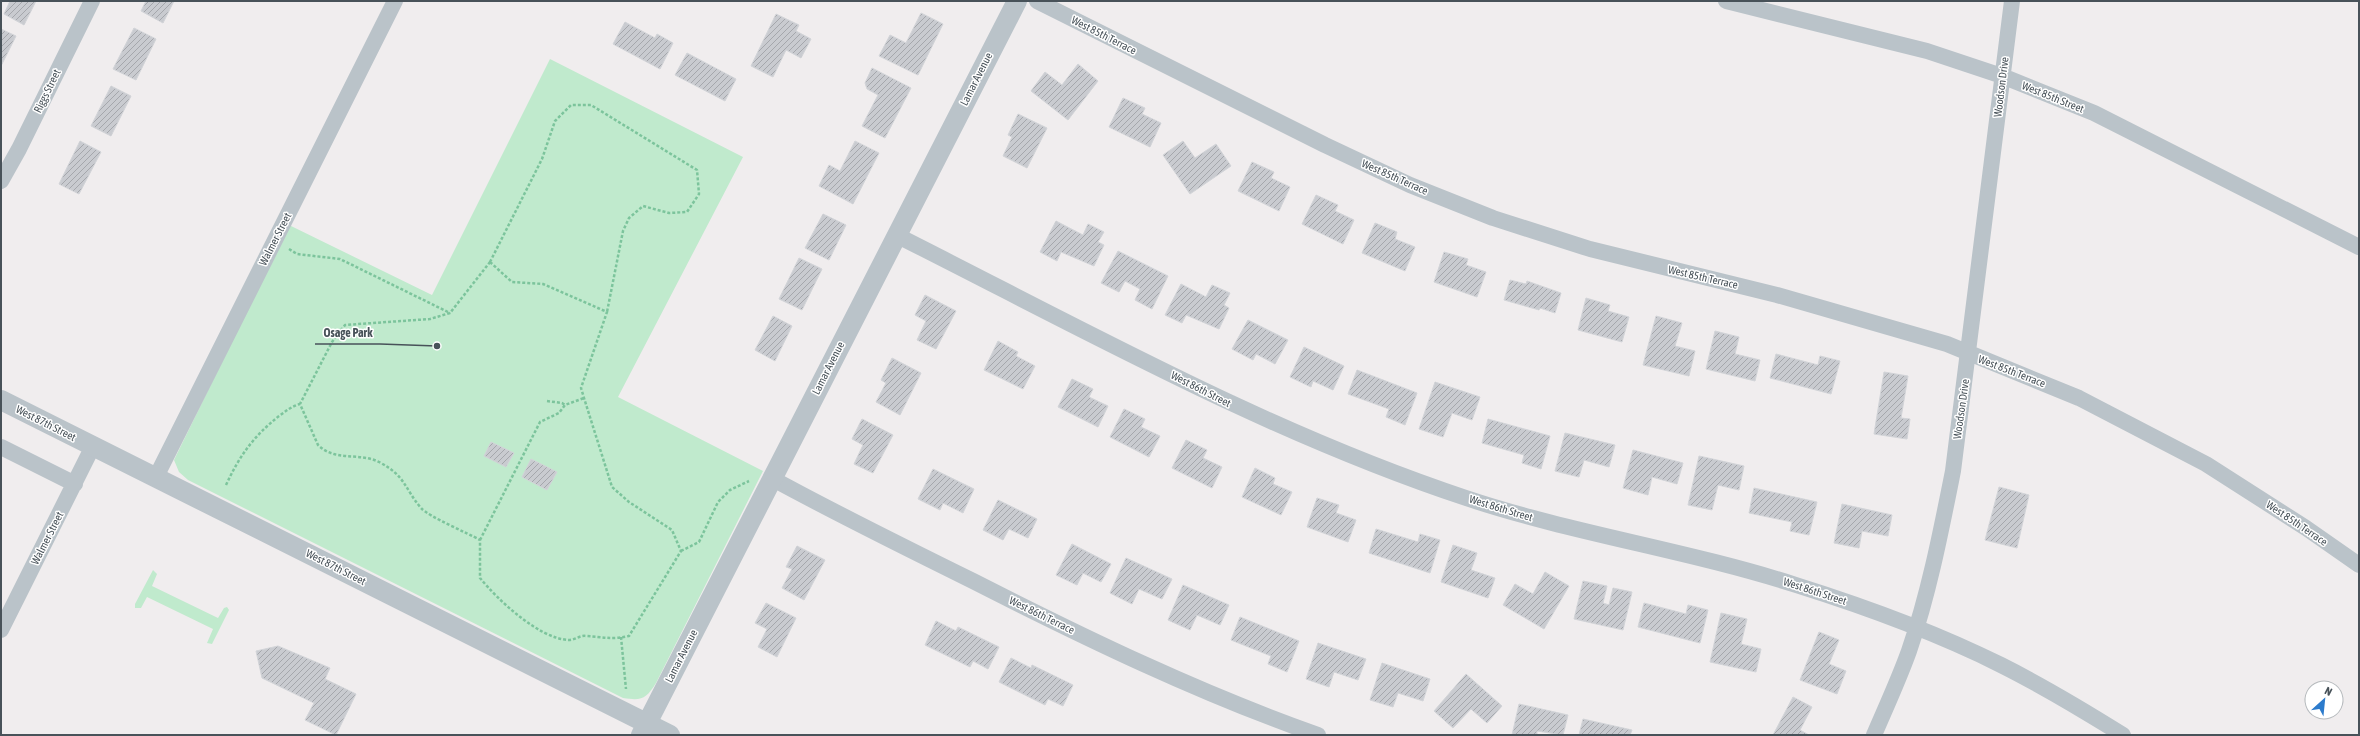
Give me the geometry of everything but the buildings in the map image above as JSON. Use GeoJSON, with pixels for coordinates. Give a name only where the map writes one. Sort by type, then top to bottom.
{"type":"FeatureCollection","features":[{"type":"Feature","properties":{"kind":"street","name":"Riggs Street"},"geometry":{"type":"LineString","coordinates":[[1,181],[20,149],[92,1]]}},
{"type":"Feature","properties":{"kind":"street","name":"Walmer Street"},"geometry":{"type":"LineString","coordinates":[[156,478],[395,1]]}},
{"type":"Feature","properties":{"kind":"street","name":"Lamar Avenue"},"geometry":{"type":"LineString","coordinates":[[644,729],[764,478],[896,235],[1017,1]]}},
{"type":"Feature","properties":{"kind":"street","name":"West 85th Terrace"},"geometry":{"type":"LineString","coordinates":[[1038,1],[1325,145],[1410,185],[1493,218],[1590,249],[1819,306],[1947,344],[1968,354],[2079,398],[2206,464],[2306,528],[2359,565]]}},
{"type":"Feature","properties":{"kind":"street","name":"West 85th Street"},"geometry":{"type":"LineString","coordinates":[[1726,1],[1919,49],[2002,76],[2094,113],[2359,247]]}},
{"type":"Feature","properties":{"kind":"street","name":"Woodson Drive"},"geometry":{"type":"LineString","coordinates":[[1874,735],[1909,651],[1939,541],[1953,471],[2012,1]]}},
{"type":"Feature","properties":{"kind":"street","name":"West 86th Street"},"geometry":{"type":"LineString","coordinates":[[896,235],[1244,410],[1354,458],[1467,498],[1530,517],[1793,584],[1881,613],[2001,665],[2060,697],[2123,735]]}},
{"type":"Feature","properties":{"kind":"street","name":"West 87th Street"},"geometry":{"type":"LineString","coordinates":[[1,400],[644,729],[670,735]]}},
{"type":"Feature","properties":{"kind":"street","name":"Walmer Street"},"geometry":{"type":"LineString","coordinates":[[1,630],[93,446]]}},
{"type":"Feature","properties":{"kind":"street"},"geometry":{"type":"LineString","coordinates":[[1,447],[75,484]]}},
{"type":"Feature","properties":{"kind":"street","name":"West 86th Terrace"},"geometry":{"type":"LineString","coordinates":[[764,478],[1143,664],[1262,715],[1318,735]]}},
{"type":"Feature","properties":{"kind":"path"},"geometry":{"type":"LineString","coordinates":[[300,404],[332,342],[345,324],[430,319],[450,313],[490,262],[532,180],[555,121],[571,105],[592,105],[697,170],[699,194],[687,212],[668,214],[643,206],[628,218],[623,231],[607,312],[581,388],[612,487],[629,502],[672,530],[681,551]]}},
{"type":"Feature","properties":{"kind":"path"},"geometry":{"type":"LineString","coordinates":[[287,248],[297,254],[340,259],[450,313]]}},
{"type":"Feature","properties":{"kind":"path"},"geometry":{"type":"LineString","coordinates":[[490,262],[512,282],[543,284],[607,312]]}},
{"type":"Feature","properties":{"kind":"path"},"geometry":{"type":"LineString","coordinates":[[584,398],[565,405],[559,413],[540,422],[480,540],[480,578],[493,594],[542,633],[569,640],[584,636],[614,639],[629,636],[681,551],[699,542],[722,498],[730,490],[764,478]]}},
{"type":"Feature","properties":{"kind":"path"},"geometry":{"type":"LineString","coordinates":[[547,401],[562,403],[565,405]]}},
{"type":"Feature","properties":{"kind":"path"},"geometry":{"type":"LineString","coordinates":[[226,485],[240,455],[261,431],[293,405],[300,404]]}},
{"type":"Feature","properties":{"kind":"path"},"geometry":{"type":"LineString","coordinates":[[300,404],[318,446],[322,450],[336,456],[377,461],[402,478],[422,509],[480,540]]}},
{"type":"Feature","properties":{"kind":"path"},"geometry":{"type":"LineString","coordinates":[[621,637],[626,688]]}},
{"type":"Feature","properties":{"kind":"green space"},"geometry":{"type":"Polygon","coordinates":[[[550,59],[743,157],[618,397],[763,471],[656,683],[646,696],[639,699],[623,698],[188,480],[179,472],[174,460],[289,225],[432,295],[550,59]]]}},
{"type":"Feature","properties":{"kind":"green space"},"geometry":{"type":"Polygon","coordinates":[[[153,570],[157,574],[152,586],[218,618],[224,608],[227,607],[229,610],[212,644],[207,643],[213,629],[147,597],[141,608],[135,608],[135,604],[153,570]]]}},
{"type":"Feature","properties":{"kind":"place","name":"Osage Park"},"geometry":{"type":"Point","coordinates":[437,346]}}]}
